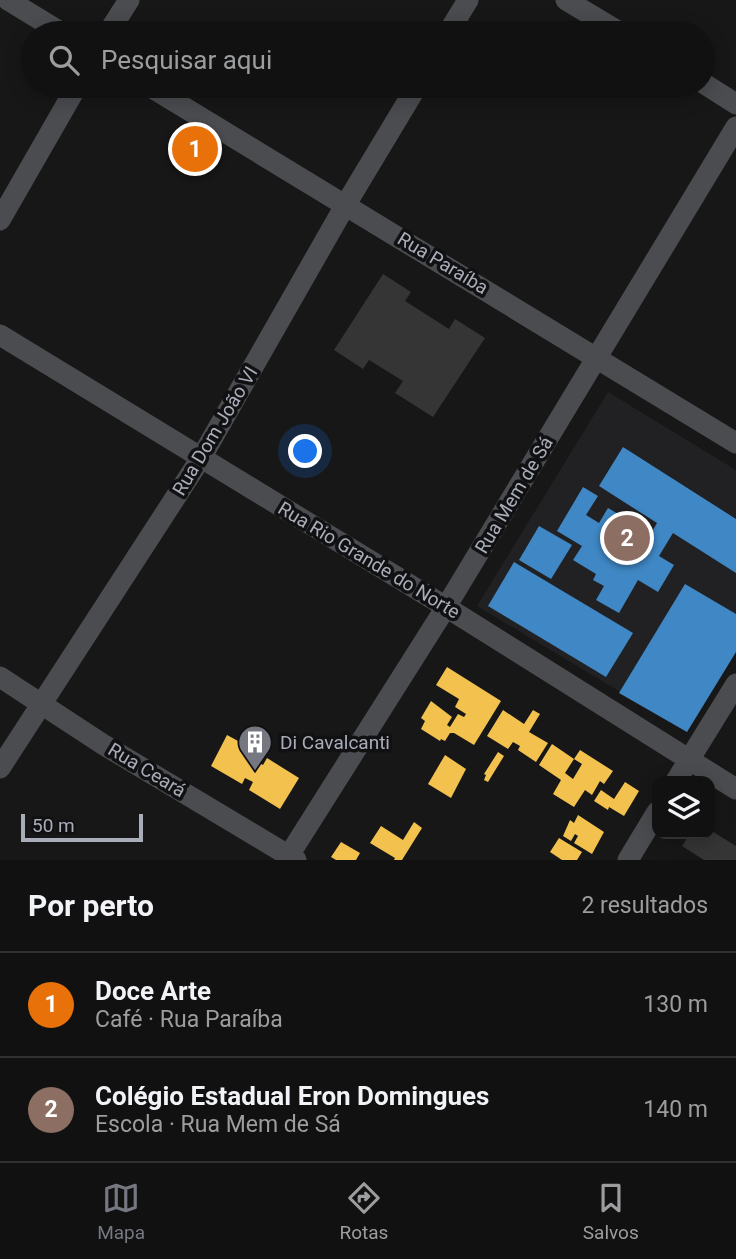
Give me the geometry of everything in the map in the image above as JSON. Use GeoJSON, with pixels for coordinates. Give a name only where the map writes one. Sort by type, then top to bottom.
{"type":"FeatureCollection","features":[{"type":"Feature","properties":{"kind":"street"},"geometry":{"type":"LineString","coordinates":[[8,0],[42,21]]}},
{"type":"Feature","properties":{"kind":"street"},"geometry":{"type":"LineString","coordinates":[[116,21],[129,0]]}},
{"type":"Feature","properties":{"kind":"street"},"geometry":{"type":"LineString","coordinates":[[455,21],[468,0]]}},
{"type":"Feature","properties":{"kind":"street"},"geometry":{"type":"LineString","coordinates":[[566,0],[601,21]]}},
{"type":"Feature","properties":{"kind":"street"},"geometry":{"type":"LineString","coordinates":[[715,91],[736,104]]}},
{"type":"Feature","properties":{"kind":"street"},"geometry":{"type":"LineString","coordinates":[[0,220],[70,98]]}},
{"type":"Feature","properties":{"kind":"street","name":"Rua Paraíba"},"geometry":{"type":"LineString","coordinates":[[169,98],[736,443]]}},
{"type":"Feature","properties":{"kind":"street","name":"Rua Dom João VI"},"geometry":{"type":"LineString","coordinates":[[0,768],[201,458],[410,98]]}},
{"type":"Feature","properties":{"kind":"street","name":"Rua Mem de Sá"},"geometry":{"type":"LineString","coordinates":[[290,859],[736,127]]}},
{"type":"Feature","properties":{"kind":"street","name":"Rua Rio Grande do Norte"},"geometry":{"type":"LineString","coordinates":[[0,335],[446,607],[736,789]]}},
{"type":"Feature","properties":{"kind":"street","name":"Rua Ceará"},"geometry":{"type":"LineString","coordinates":[[0,677],[290,859]]}},
{"type":"Feature","properties":{"kind":"street"},"geometry":{"type":"LineString","coordinates":[[679,776],[736,684]]}},
{"type":"Feature","properties":{"kind":"street"},"geometry":{"type":"LineString","coordinates":[[628,860],[652,820]]}},
{"type":"Feature","properties":{"kind":"shaded area"},"geometry":{"type":"Polygon","coordinates":[[[608,392],[736,470],[736,652],[687,732],[477,606],[608,392]]]}},
{"type":"Feature","properties":{"kind":"building: Moradias"},"geometry":{"type":"Polygon","coordinates":[[[447,667],[501,701],[474,745],[454,733],[450,733],[445,741],[440,741],[421,729],[425,721],[421,718],[431,701],[452,717],[447,725],[450,727],[458,714],[464,717],[466,714],[455,707],[459,699],[436,685],[447,667]]]}},
{"type":"Feature","properties":{"kind":"building: Moradias"},"geometry":{"type":"Polygon","coordinates":[[[503,710],[524,724],[533,710],[540,714],[529,732],[548,743],[536,762],[518,750],[520,746],[513,742],[508,749],[487,736],[503,710]]]}},
{"type":"Feature","properties":{"kind":"building: Moradias","name":"Di Cavalcanti"},"geometry":{"type":"Polygon","coordinates":[[[227,735],[260,753],[256,761],[263,765],[267,758],[299,778],[280,809],[249,790],[253,782],[245,778],[242,784],[211,766],[227,735]]]}},
{"type":"Feature","properties":{"kind":"building: Moradias"},"geometry":{"type":"Polygon","coordinates":[[[552,744],[574,759],[580,750],[613,771],[604,784],[600,781],[592,795],[585,790],[574,807],[553,794],[561,780],[539,765],[552,744]],[[574,759],[565,773],[573,779],[582,764],[574,759]]]}},
{"type":"Feature","properties":{"kind":"building: Moradias"},"geometry":{"type":"Polygon","coordinates":[[[498,752],[504,756],[488,782],[484,780],[484,774],[498,752]]]}},
{"type":"Feature","properties":{"kind":"building: Moradias"},"geometry":{"type":"Polygon","coordinates":[[[445,755],[466,769],[451,798],[428,784],[445,755]]]}},
{"type":"Feature","properties":{"kind":"building: Moradias"},"geometry":{"type":"Polygon","coordinates":[[[625,782],[639,791],[624,816],[594,801],[601,790],[614,799],[625,782]]]}},
{"type":"Feature","properties":{"kind":"building: Moradias"},"geometry":{"type":"Polygon","coordinates":[[[578,815],[604,832],[592,854],[574,843],[578,836],[575,834],[571,841],[563,836],[570,820],[574,823],[578,815]]]}},
{"type":"Feature","properties":{"kind":"building: Moradias"},"geometry":{"type":"Polygon","coordinates":[[[414,822],[422,828],[402,860],[394,860],[395,858],[370,843],[381,826],[403,840],[414,822]]]}},
{"type":"Feature","properties":{"kind":"building: Moradias"},"geometry":{"type":"Polygon","coordinates":[[[559,838],[582,852],[577,860],[562,860],[550,852],[559,838]]]}},
{"type":"Feature","properties":{"kind":"building: Moradias"},"geometry":{"type":"Polygon","coordinates":[[[341,842],[360,853],[356,860],[336,860],[331,857],[341,842]]]}},
{"type":"Feature","properties":{"kind":"building: Escolas"},"geometry":{"type":"Polygon","coordinates":[[[623,447],[736,519],[736,573],[673,533],[659,556],[674,565],[658,592],[638,580],[619,613],[596,600],[604,586],[593,580],[596,574],[573,560],[582,546],[557,531],[583,487],[598,496],[586,515],[599,523],[608,508],[632,522],[623,537],[626,539],[632,529],[648,538],[657,523],[599,486],[623,447]]]}},
{"type":"Feature","properties":{"kind":"building: Escolas"},"geometry":{"type":"Polygon","coordinates":[[[539,526],[572,545],[551,579],[519,560],[539,526]]]}},
{"type":"Feature","properties":{"kind":"building: Escolas"},"geometry":{"type":"Polygon","coordinates":[[[514,562],[633,633],[606,677],[488,606],[514,562]]]}},
{"type":"Feature","properties":{"kind":"building: Escolas"},"geometry":{"type":"Polygon","coordinates":[[[685,584],[736,614],[736,652],[687,732],[619,693],[685,584]]]}},
{"type":"Feature","properties":{"kind":"building: Outros"},"geometry":{"type":"Polygon","coordinates":[[[383,274],[411,292],[405,301],[449,329],[455,319],[485,338],[433,417],[395,393],[403,381],[369,360],[363,369],[334,350],[383,274]]]}},
{"type":"Feature","properties":{"kind":"building: Outros"},"geometry":{"type":"Polygon","coordinates":[[[715,833],[736,846],[736,860],[704,860],[682,846],[687,839],[715,839],[715,833]]]}},
{"type":"Feature","properties":{"kind":"place","name":"Doce Arte"},"geometry":{"type":"Point","coordinates":[195,149]}},
{"type":"Feature","properties":{"kind":"place","name":"Colégio Estadual Eron Domingues"},"geometry":{"type":"Point","coordinates":[627,538]}},
{"type":"Feature","properties":{"kind":"place","name":"Di Cavalcanti"},"geometry":{"type":"Point","coordinates":[255,772]}}]}
